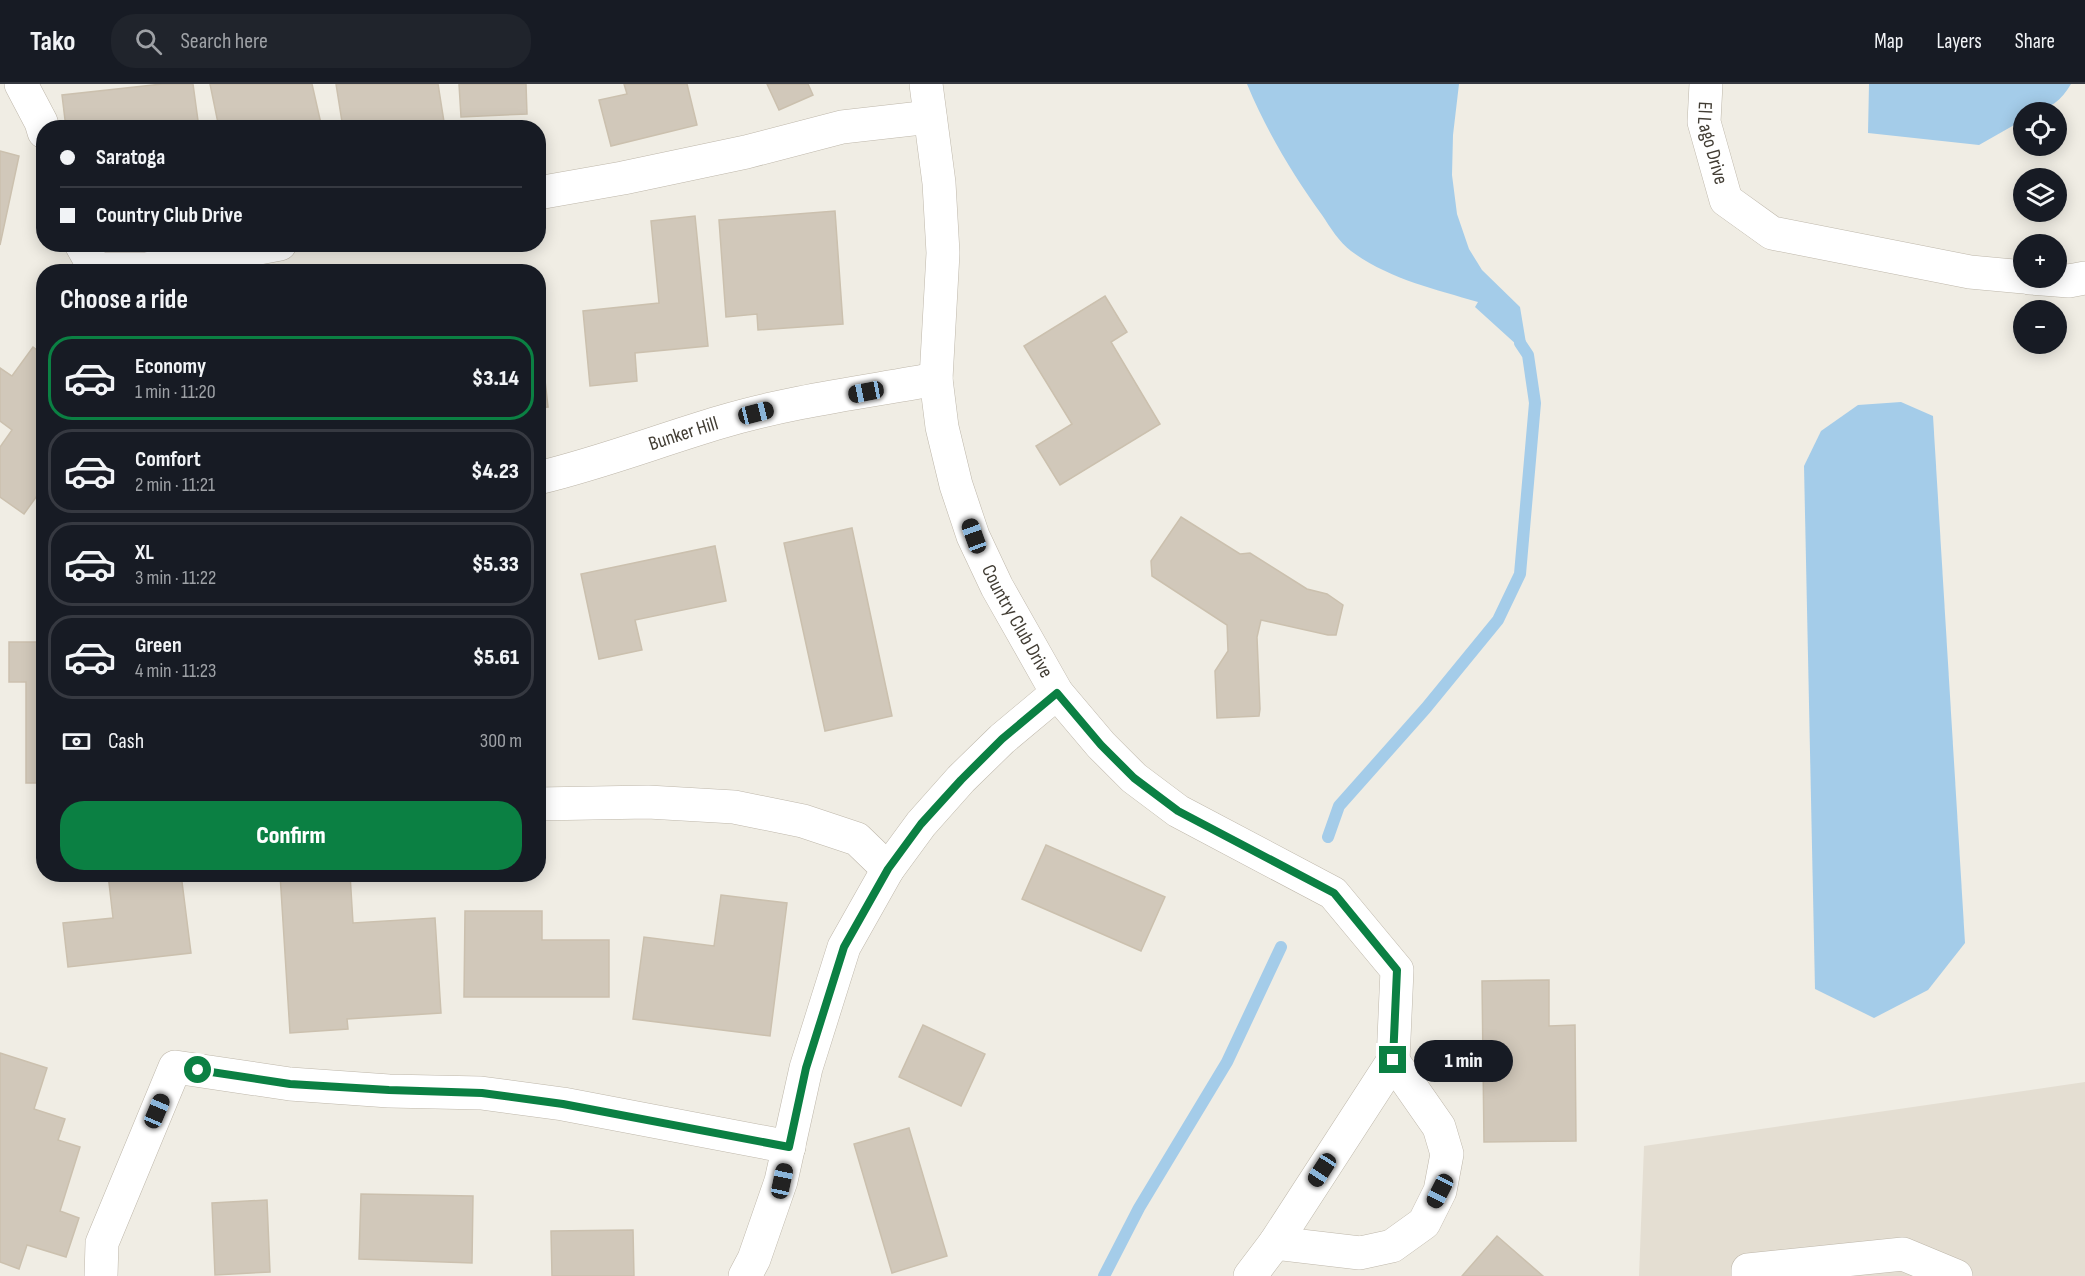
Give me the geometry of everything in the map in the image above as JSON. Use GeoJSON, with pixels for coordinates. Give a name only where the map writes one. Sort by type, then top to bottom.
{"type":"FeatureCollection","features":[{"type":"Feature","properties":{"kind":"street"},"geometry":{"type":"LineString","coordinates":[[21,84],[40,120]]}},
{"type":"Feature","properties":{"kind":"street","name":"Country Club Drive"},"geometry":{"type":"LineString","coordinates":[[926,84],[939,183],[943,253],[936,379],[942,427],[956,485],[974,536],[997,587],[1057,693],[1101,745],[1134,778],[1178,811],[1334,893],[1397,970],[1393,1060]]}},
{"type":"Feature","properties":{"kind":"street","name":"El Lago Drive"},"geometry":{"type":"LineString","coordinates":[[1706,84],[1704,122],[1726,200],[1772,233],[1970,272],[2013,276]]}},
{"type":"Feature","properties":{"kind":"street"},"geometry":{"type":"LineString","coordinates":[[546,192],[735,155],[842,127],[930,117]]}},
{"type":"Feature","properties":{"kind":"street"},"geometry":{"type":"LineString","coordinates":[[173,264],[237,252]]}},
{"type":"Feature","properties":{"kind":"street"},"geometry":{"type":"LineString","coordinates":[[2067,281],[2085,278]]}},
{"type":"Feature","properties":{"kind":"street","name":"Bunker Hill"},"geometry":{"type":"LineString","coordinates":[[546,476],[586,467],[722,421],[773,409],[936,379]]}},
{"type":"Feature","properties":{"kind":"street"},"geometry":{"type":"LineString","coordinates":[[745,1276],[754,1259],[782,1181],[806,1068],[844,947],[888,869],[921,824],[1002,739],[1057,693]]}},
{"type":"Feature","properties":{"kind":"street"},"geometry":{"type":"LineString","coordinates":[[546,804],[648,802],[734,807],[803,821],[857,839],[888,869]]}},
{"type":"Feature","properties":{"kind":"street"},"geometry":{"type":"LineString","coordinates":[[1250,1276],[1275,1243],[1393,1060],[1439,1127],[1447,1154],[1440,1191],[1424,1223],[1392,1246],[1360,1253],[1275,1243]]}},
{"type":"Feature","properties":{"kind":"street"},"geometry":{"type":"LineString","coordinates":[[101,1276],[102,1243],[175,1067],[290,1084],[493,1094],[563,1104],[789,1147]]}},
{"type":"Feature","properties":{"kind":"street"},"geometry":{"type":"LineString","coordinates":[[1748,1276],[1748,1270],[1903,1254],[1956,1276]]}},
{"type":"Feature","properties":{"kind":"shaded area"},"geometry":{"type":"Polygon","coordinates":[[[2085,1082],[2085,1276],[1639,1276],[1644,1146],[2085,1082]]]}},
{"type":"Feature","properties":{"kind":"water"},"geometry":{"type":"Polygon","coordinates":[[[1247,84],[1459,84],[1453,135],[1452,175],[1457,214],[1469,249],[1482,270],[1520,307],[1528,355],[1475,307],[1478,302],[1396,276],[1351,251],[1339,239],[1291,168],[1271,135],[1247,84]]]}},
{"type":"Feature","properties":{"kind":"water"},"geometry":{"type":"Polygon","coordinates":[[[1869,84],[2071,84],[2056,102],[2013,102],[2013,126],[1979,145],[1868,133],[1869,84]]]}},
{"type":"Feature","properties":{"kind":"water"},"geometry":{"type":"Polygon","coordinates":[[[1901,402],[1933,416],[1965,943],[1928,990],[1874,1018],[1815,989],[1804,466],[1821,431],[1858,405],[1901,402]]]}},
{"type":"Feature","properties":{"kind":"building"},"geometry":{"type":"Polygon","coordinates":[[[162,84],[193,84],[198,120],[65,120],[62,95],[162,84]]]}},
{"type":"Feature","properties":{"kind":"building"},"geometry":{"type":"Polygon","coordinates":[[[210,84],[312,84],[320,120],[217,120],[210,84]]]}},
{"type":"Feature","properties":{"kind":"building"},"geometry":{"type":"Polygon","coordinates":[[[336,84],[438,84],[444,120],[342,120],[336,84]]]}},
{"type":"Feature","properties":{"kind":"building"},"geometry":{"type":"Polygon","coordinates":[[[459,84],[526,84],[527,114],[461,117],[459,84]]]}},
{"type":"Feature","properties":{"kind":"building"},"geometry":{"type":"Polygon","coordinates":[[[624,84],[687,84],[697,125],[611,146],[599,100],[627,94],[624,84]]]}},
{"type":"Feature","properties":{"kind":"building"},"geometry":{"type":"Polygon","coordinates":[[[767,84],[808,84],[813,95],[779,110],[767,84]]]}},
{"type":"Feature","properties":{"kind":"building"},"geometry":{"type":"Polygon","coordinates":[[[0,151],[19,156],[0,245],[0,151]]]}},
{"type":"Feature","properties":{"kind":"building"},"geometry":{"type":"Polygon","coordinates":[[[835,211],[843,324],[758,330],[757,314],[726,317],[719,220],[835,211]]]}},
{"type":"Feature","properties":{"kind":"building"},"geometry":{"type":"Polygon","coordinates":[[[695,216],[708,346],[635,353],[637,381],[590,386],[583,311],[659,303],[651,221],[695,216]]]}},
{"type":"Feature","properties":{"kind":"building"},"geometry":{"type":"Polygon","coordinates":[[[1105,296],[1127,332],[1111,342],[1160,424],[1060,485],[1036,446],[1072,424],[1024,346],[1105,296]]]}},
{"type":"Feature","properties":{"kind":"building"},"geometry":{"type":"Polygon","coordinates":[[[33,347],[36,349],[36,497],[24,514],[0,497],[0,447],[12,430],[0,421],[0,368],[12,376],[33,347]]]}},
{"type":"Feature","properties":{"kind":"building"},"geometry":{"type":"Polygon","coordinates":[[[1181,517],[1240,554],[1250,553],[1307,589],[1327,594],[1343,605],[1336,635],[1261,620],[1257,637],[1259,716],[1217,718],[1215,671],[1228,651],[1227,625],[1152,576],[1151,561],[1181,517]]]}},
{"type":"Feature","properties":{"kind":"building"},"geometry":{"type":"Polygon","coordinates":[[[852,528],[892,716],[825,731],[784,543],[852,528]]]}},
{"type":"Feature","properties":{"kind":"building"},"geometry":{"type":"Polygon","coordinates":[[[715,546],[726,601],[635,620],[642,650],[599,659],[581,574],[715,546]]]}},
{"type":"Feature","properties":{"kind":"building"},"geometry":{"type":"Polygon","coordinates":[[[9,642],[36,642],[36,783],[26,783],[26,682],[9,682],[9,642]]]}},
{"type":"Feature","properties":{"kind":"building"},"geometry":{"type":"Polygon","coordinates":[[[1046,845],[1165,897],[1141,951],[1022,899],[1046,845]]]}},
{"type":"Feature","properties":{"kind":"building"},"geometry":{"type":"Polygon","coordinates":[[[109,882],[182,882],[191,953],[68,967],[63,923],[113,918],[109,882]]]}},
{"type":"Feature","properties":{"kind":"building"},"geometry":{"type":"Polygon","coordinates":[[[281,882],[350,882],[353,923],[435,918],[441,1013],[347,1019],[348,1029],[290,1033],[281,882]]]}},
{"type":"Feature","properties":{"kind":"building"},"geometry":{"type":"Polygon","coordinates":[[[721,895],[787,903],[770,1036],[633,1019],[644,937],[714,946],[721,895]]]}},
{"type":"Feature","properties":{"kind":"building"},"geometry":{"type":"Polygon","coordinates":[[[465,911],[542,911],[542,940],[609,940],[609,997],[464,997],[465,911]]]}},
{"type":"Feature","properties":{"kind":"building"},"geometry":{"type":"Polygon","coordinates":[[[1549,980],[1549,1026],[1575,1025],[1576,1141],[1484,1142],[1482,981],[1549,980]]]}},
{"type":"Feature","properties":{"kind":"building"},"geometry":{"type":"Polygon","coordinates":[[[923,1025],[985,1054],[961,1106],[899,1077],[923,1025]]]}},
{"type":"Feature","properties":{"kind":"building"},"geometry":{"type":"Polygon","coordinates":[[[0,1053],[47,1068],[34,1109],[65,1119],[58,1140],[80,1147],[60,1211],[79,1218],[66,1257],[27,1245],[19,1269],[0,1262],[0,1053]]]}},
{"type":"Feature","properties":{"kind":"building"},"geometry":{"type":"Polygon","coordinates":[[[909,1128],[947,1256],[892,1273],[854,1144],[909,1128]]]}},
{"type":"Feature","properties":{"kind":"building"},"geometry":{"type":"Polygon","coordinates":[[[361,1194],[473,1196],[472,1263],[359,1259],[361,1194]]]}},
{"type":"Feature","properties":{"kind":"building"},"geometry":{"type":"Polygon","coordinates":[[[267,1200],[270,1272],[215,1275],[212,1203],[267,1200]]]}},
{"type":"Feature","properties":{"kind":"building"},"geometry":{"type":"Polygon","coordinates":[[[633,1230],[634,1276],[552,1276],[551,1231],[633,1230]]]}},
{"type":"Feature","properties":{"kind":"building"},"geometry":{"type":"Polygon","coordinates":[[[1497,1236],[1543,1276],[1462,1276],[1497,1236]]]}},
{"type":"Feature","properties":{"kind":"waterway"},"geometry":{"type":"LineString","coordinates":[[1328,837],[1339,806],[1426,708],[1498,620],[1520,574],[1535,403],[1528,355],[1520,343]]}},
{"type":"Feature","properties":{"kind":"waterway"},"geometry":{"type":"LineString","coordinates":[[1104,1276],[1139,1208],[1227,1062],[1281,947]]}},
{"type":"Feature","properties":{"kind":"route"},"geometry":{"type":"LineString","coordinates":[[198,1070],[290,1084],[482,1093],[563,1104],[789,1147],[806,1068],[844,947],[888,869],[921,824],[961,780],[1002,739],[1057,693],[1101,745],[1134,778],[1178,811],[1334,893],[1397,970],[1393,1060]]}}]}
